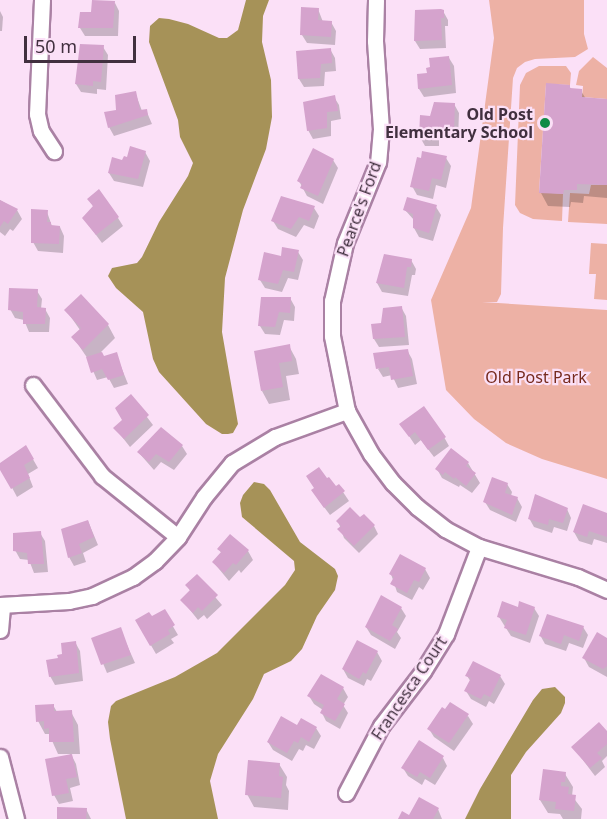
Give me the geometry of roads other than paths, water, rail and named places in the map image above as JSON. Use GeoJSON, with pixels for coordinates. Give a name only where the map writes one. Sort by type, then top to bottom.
{"type":"FeatureCollection","features":[{"type":"Feature","properties":{"kind":"street"},"geometry":{"type":"LineString","coordinates":[[42,0],[37,114],[41,131],[54,151]]}},
{"type":"Feature","properties":{"kind":"street","name":"Pearce's Ford"},"geometry":{"type":"LineString","coordinates":[[376,0],[375,41],[381,129],[378,162],[345,243],[332,301],[332,336],[347,411],[371,454],[393,483],[417,507],[445,529],[479,547],[578,578],[607,590]]}},
{"type":"Feature","properties":{"kind":"street"},"geometry":{"type":"LineString","coordinates":[[33,385],[102,476],[178,537]]}},
{"type":"Feature","properties":{"kind":"street"},"geometry":{"type":"LineString","coordinates":[[0,630],[1,605],[45,605],[92,596],[133,577],[155,561],[178,537],[204,497],[232,463],[275,436],[347,411]]}},
{"type":"Feature","properties":{"kind":"street","name":"Francesca Court"},"geometry":{"type":"LineString","coordinates":[[346,792],[381,726],[423,671],[446,634],[479,547]]}},
{"type":"Feature","properties":{"kind":"street"},"geometry":{"type":"LineString","coordinates":[[0,757],[16,819]]}},
{"type":"Feature","properties":{"kind":"place","name":"Old Post Elementary School"},"geometry":{"type":"Point","coordinates":[545,123]}},
{"type":"Feature","properties":{"kind":"park label","name":"Old Post Park"},"geometry":{"type":"Point","coordinates":[536,377]}}]}
